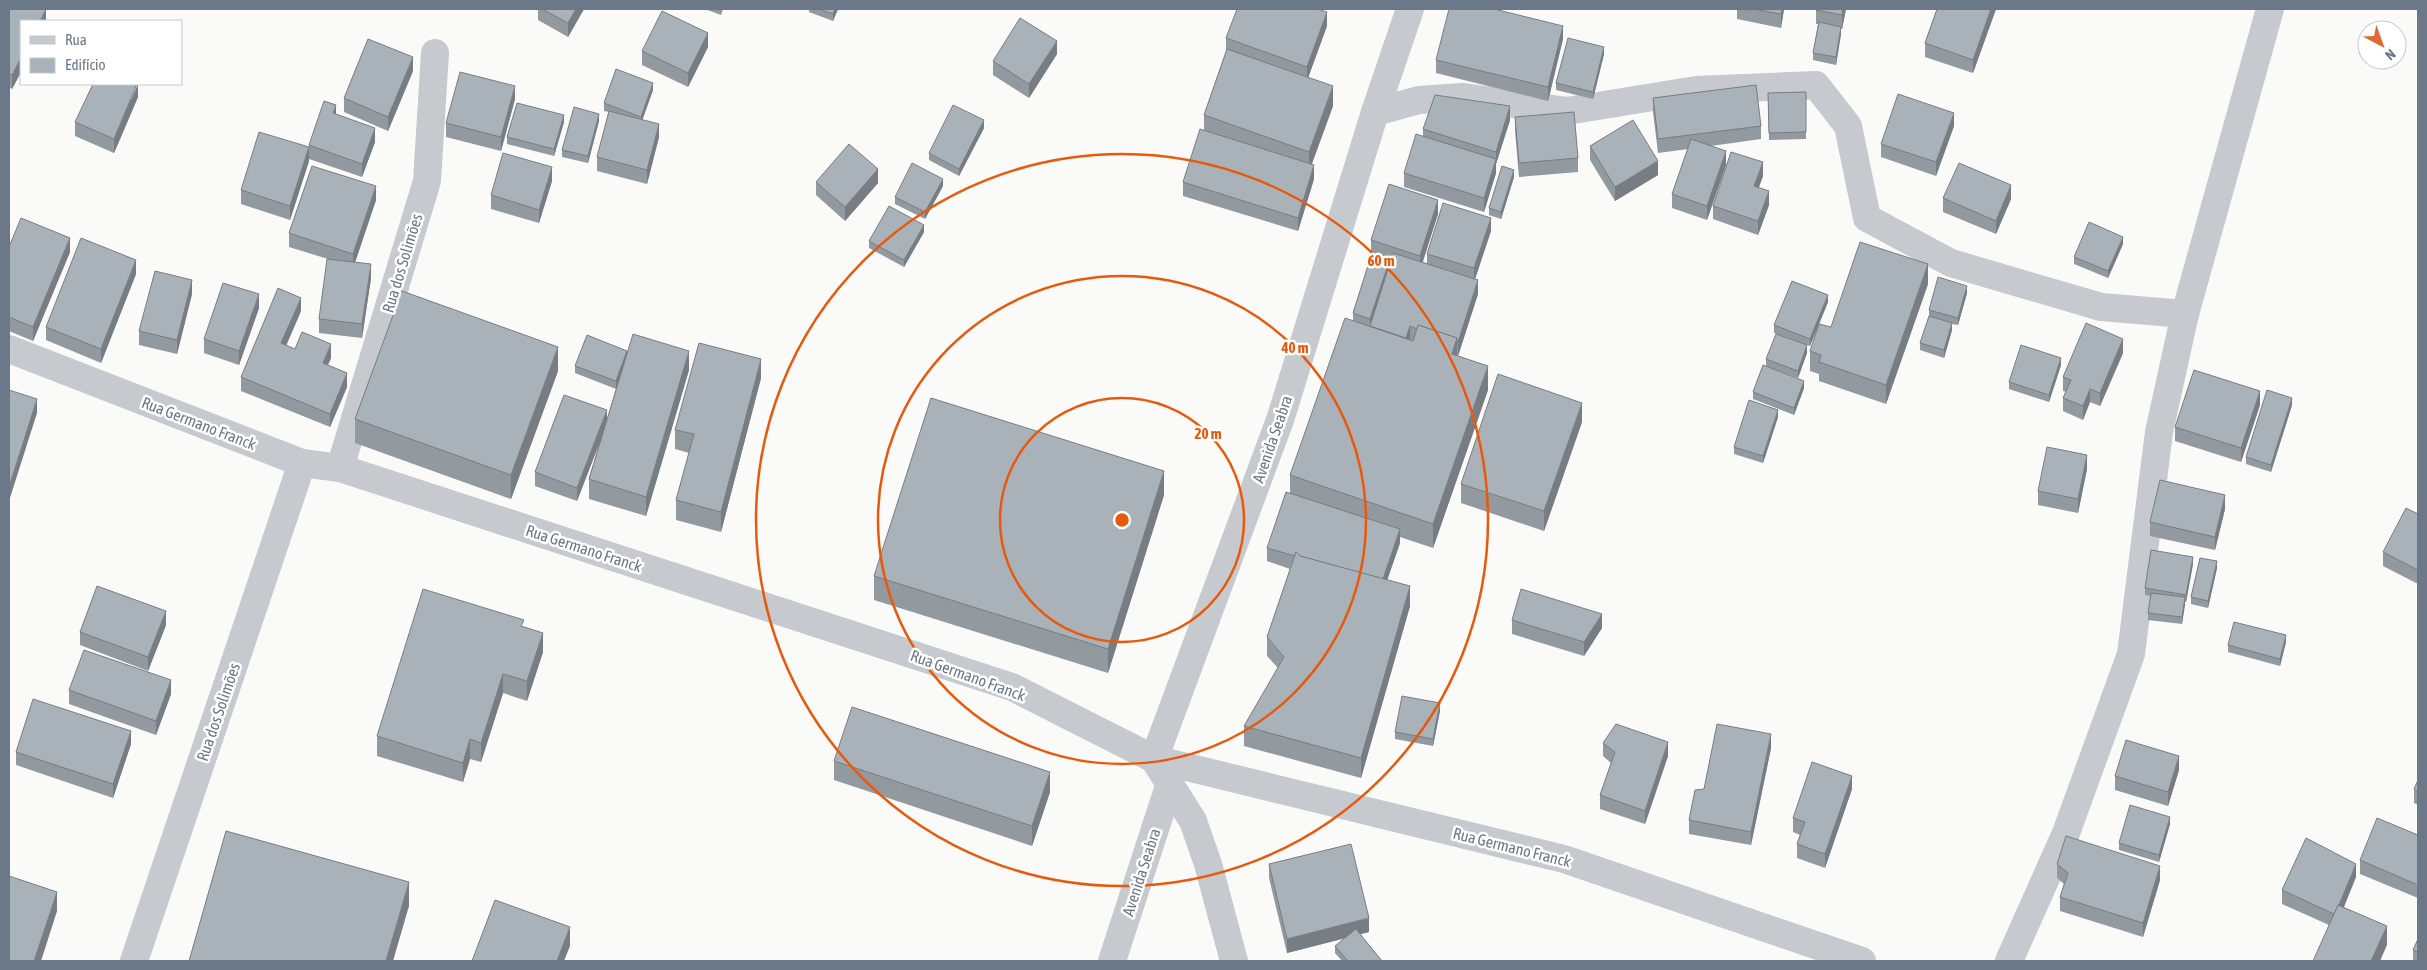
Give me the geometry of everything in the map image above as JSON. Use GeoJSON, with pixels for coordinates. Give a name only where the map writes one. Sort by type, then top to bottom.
{"type":"FeatureCollection","features":[{"type":"Feature","properties":{"kind":"street","name":"Avenida Seabra"},"geometry":{"type":"LineString","coordinates":[[1154,759],[1280,420],[1375,112],[1410,9]]}},
{"type":"Feature","properties":{"kind":"street"},"geometry":{"type":"LineString","coordinates":[[2009,961],[2066,833],[2131,654],[2159,432],[2185,314],[2270,9]]}},
{"type":"Feature","properties":{"kind":"street","name":"Rua dos Solimões"},"geometry":{"type":"LineString","coordinates":[[340,468],[427,182],[435,53]]}},
{"type":"Feature","properties":{"kind":"street"},"geometry":{"type":"LineString","coordinates":[[1375,112],[1419,100],[1462,97],[1567,111],[1696,90],[1816,85],[1848,126],[1867,218],[1951,263],[2101,307],[2185,314]]}},
{"type":"Feature","properties":{"kind":"street","name":"Rua Germano Franck"},"geometry":{"type":"LineString","coordinates":[[9,349],[302,463],[340,468],[1012,687],[1154,759],[1564,859],[1862,961]]}},
{"type":"Feature","properties":{"kind":"street","name":"Rua dos Solimões"},"geometry":{"type":"LineString","coordinates":[[134,961],[302,463]]}},
{"type":"Feature","properties":{"kind":"street","name":"Rua Germano Franck"},"geometry":{"type":"LineString","coordinates":[[1154,759],[1193,821],[1208,864],[1234,961]]}},
{"type":"Feature","properties":{"kind":"street","name":"Avenida Seabra"},"geometry":{"type":"LineString","coordinates":[[1112,961],[1170,782]]}},
{"type":"Feature","properties":{"kind":"building"},"geometry":{"type":"Polygon","coordinates":[[[9,9],[46,9],[40,20],[20,20],[20,60],[12,75],[9,73],[9,9]]]}},
{"type":"Feature","properties":{"kind":"building"},"geometry":{"type":"Polygon","coordinates":[[[542,9],[576,9],[568,23],[542,9]]]}},
{"type":"Feature","properties":{"kind":"building"},"geometry":{"type":"Polygon","coordinates":[[[819,9],[835,9],[833,14],[819,9]]]}},
{"type":"Feature","properties":{"kind":"building"},"geometry":{"type":"Polygon","coordinates":[[[1237,9],[1317,9],[1327,12],[1307,67],[1226,38],[1237,9]]]}},
{"type":"Feature","properties":{"kind":"building"},"geometry":{"type":"Polygon","coordinates":[[[1449,9],[1494,9],[1563,26],[1548,87],[1436,60],[1449,9]]]}},
{"type":"Feature","properties":{"kind":"building"},"geometry":{"type":"Polygon","coordinates":[[[1753,9],[1782,9],[1781,14],[1753,9]]]}},
{"type":"Feature","properties":{"kind":"building"},"geometry":{"type":"Polygon","coordinates":[[[1816,9],[1843,9],[1842,15],[1816,9]]]}},
{"type":"Feature","properties":{"kind":"building"},"geometry":{"type":"Polygon","coordinates":[[[1937,9],[1991,9],[1973,60],[1925,43],[1937,9]]]}},
{"type":"Feature","properties":{"kind":"building"},"geometry":{"type":"Polygon","coordinates":[[[662,11],[708,33],[688,73],[642,51],[662,11]]]}},
{"type":"Feature","properties":{"kind":"building"},"geometry":{"type":"Polygon","coordinates":[[[1020,18],[1057,41],[1029,84],[993,61],[1020,18]]]}},
{"type":"Feature","properties":{"kind":"building"},"geometry":{"type":"Polygon","coordinates":[[[1819,22],[1841,27],[1836,57],[1813,53],[1819,22]]]}},
{"type":"Feature","properties":{"kind":"building"},"geometry":{"type":"Polygon","coordinates":[[[1568,38],[1604,47],[1593,92],[1556,83],[1568,38]]]}},
{"type":"Feature","properties":{"kind":"building"},"geometry":{"type":"Polygon","coordinates":[[[368,39],[413,57],[388,117],[344,98],[368,39]]]}},
{"type":"Feature","properties":{"kind":"building"},"geometry":{"type":"Polygon","coordinates":[[[1227,49],[1333,86],[1309,152],[1204,115],[1227,49]]]}},
{"type":"Feature","properties":{"kind":"building"},"geometry":{"type":"Polygon","coordinates":[[[616,69],[653,83],[641,117],[604,103],[616,69]]]}},
{"type":"Feature","properties":{"kind":"building"},"geometry":{"type":"Polygon","coordinates":[[[460,72],[515,86],[501,137],[446,123],[460,72]]]}},
{"type":"Feature","properties":{"kind":"building"},"geometry":{"type":"Polygon","coordinates":[[[93,85],[137,85],[114,139],[75,122],[93,85]]]}},
{"type":"Feature","properties":{"kind":"building"},"geometry":{"type":"Polygon","coordinates":[[[1756,85],[1761,126],[1658,139],[1653,98],[1756,85]]]}},
{"type":"Feature","properties":{"kind":"building"},"geometry":{"type":"Polygon","coordinates":[[[1806,92],[1806,132],[1769,133],[1768,93],[1806,92]]]}},
{"type":"Feature","properties":{"kind":"building"},"geometry":{"type":"Polygon","coordinates":[[[1898,94],[1954,113],[1936,162],[1881,144],[1898,94]]]}},
{"type":"Feature","properties":{"kind":"building"},"geometry":{"type":"Polygon","coordinates":[[[1435,95],[1510,106],[1496,152],[1423,129],[1435,95]]]}},
{"type":"Feature","properties":{"kind":"building"},"geometry":{"type":"Polygon","coordinates":[[[324,101],[336,105],[333,113],[375,128],[362,164],[309,145],[324,101]]]}},
{"type":"Feature","properties":{"kind":"building"},"geometry":{"type":"Polygon","coordinates":[[[517,103],[564,115],[554,149],[507,137],[517,103]]]}},
{"type":"Feature","properties":{"kind":"building"},"geometry":{"type":"Polygon","coordinates":[[[953,105],[984,120],[959,169],[929,153],[953,105]]]}},
{"type":"Feature","properties":{"kind":"building"},"geometry":{"type":"Polygon","coordinates":[[[574,107],[599,114],[588,156],[562,150],[574,107]]]}},
{"type":"Feature","properties":{"kind":"building"},"geometry":{"type":"Polygon","coordinates":[[[609,111],[659,124],[647,170],[597,157],[609,111]]]}},
{"type":"Feature","properties":{"kind":"building"},"geometry":{"type":"Polygon","coordinates":[[[1574,112],[1578,158],[1519,163],[1515,117],[1574,112]]]}},
{"type":"Feature","properties":{"kind":"building"},"geometry":{"type":"Polygon","coordinates":[[[1633,120],[1658,161],[1615,187],[1590,146],[1633,120]]]}},
{"type":"Feature","properties":{"kind":"building"},"geometry":{"type":"Polygon","coordinates":[[[1200,129],[1314,165],[1298,218],[1183,182],[1200,129]]]}},
{"type":"Feature","properties":{"kind":"building"},"geometry":{"type":"Polygon","coordinates":[[[259,132],[309,147],[290,206],[241,190],[259,132]]]}},
{"type":"Feature","properties":{"kind":"building"},"geometry":{"type":"Polygon","coordinates":[[[1416,134],[1496,159],[1484,198],[1404,173],[1416,134]]]}},
{"type":"Feature","properties":{"kind":"building"},"geometry":{"type":"Polygon","coordinates":[[[1691,139],[1726,151],[1707,206],[1672,194],[1691,139]]]}},
{"type":"Feature","properties":{"kind":"building"},"geometry":{"type":"Polygon","coordinates":[[[849,144],[878,169],[845,207],[816,182],[849,144]]]}},
{"type":"Feature","properties":{"kind":"building"},"geometry":{"type":"Polygon","coordinates":[[[1731,152],[1763,162],[1754,186],[1769,191],[1758,221],[1713,206],[1731,152]]]}},
{"type":"Feature","properties":{"kind":"building"},"geometry":{"type":"Polygon","coordinates":[[[503,153],[552,167],[539,210],[491,195],[503,153]]]}},
{"type":"Feature","properties":{"kind":"building"},"geometry":{"type":"Polygon","coordinates":[[[912,163],[943,179],[925,212],[895,197],[912,163]]]}},
{"type":"Feature","properties":{"kind":"building"},"geometry":{"type":"Polygon","coordinates":[[[1959,163],[2011,185],[1996,221],[1943,198],[1959,163]]]}},
{"type":"Feature","properties":{"kind":"building"},"geometry":{"type":"Polygon","coordinates":[[[312,166],[376,186],[353,254],[289,233],[312,166]]]}},
{"type":"Feature","properties":{"kind":"building"},"geometry":{"type":"Polygon","coordinates":[[[1502,166],[1514,170],[1501,212],[1489,208],[1502,166]]]}},
{"type":"Feature","properties":{"kind":"building"},"geometry":{"type":"Polygon","coordinates":[[[1389,184],[1438,200],[1420,256],[1371,240],[1389,184]]]}},
{"type":"Feature","properties":{"kind":"building"},"geometry":{"type":"Polygon","coordinates":[[[1443,203],[1491,218],[1474,268],[1427,254],[1443,203]]]}},
{"type":"Feature","properties":{"kind":"building"},"geometry":{"type":"Polygon","coordinates":[[[889,206],[924,225],[904,260],[869,241],[889,206]]]}},
{"type":"Feature","properties":{"kind":"building"},"geometry":{"type":"Polygon","coordinates":[[[21,218],[70,238],[33,327],[9,317],[9,247],[21,218]]]}},
{"type":"Feature","properties":{"kind":"building"},"geometry":{"type":"Polygon","coordinates":[[[2089,222],[2123,237],[2108,271],[2074,257],[2089,222]]]}},
{"type":"Feature","properties":{"kind":"building"},"geometry":{"type":"Polygon","coordinates":[[[81,238],[136,260],[101,349],[46,327],[81,238]]]}},
{"type":"Feature","properties":{"kind":"building"},"geometry":{"type":"Polygon","coordinates":[[[1860,242],[1928,264],[1886,385],[1819,362],[1821,355],[1810,351],[1819,324],[1831,327],[1860,242]]]}},
{"type":"Feature","properties":{"kind":"building"},"geometry":{"type":"Polygon","coordinates":[[[1393,253],[1478,280],[1458,342],[1457,338],[1418,325],[1417,329],[1410,326],[1406,338],[1370,326],[1393,253]]]}},
{"type":"Feature","properties":{"kind":"building"},"geometry":{"type":"Polygon","coordinates":[[[1371,256],[1389,262],[1370,319],[1353,313],[1371,256]]]}},
{"type":"Feature","properties":{"kind":"building"},"geometry":{"type":"Polygon","coordinates":[[[327,259],[371,264],[362,324],[319,319],[327,259]]]}},
{"type":"Feature","properties":{"kind":"building"},"geometry":{"type":"Polygon","coordinates":[[[155,271],[192,280],[177,340],[139,331],[155,271]]]}},
{"type":"Feature","properties":{"kind":"building"},"geometry":{"type":"Polygon","coordinates":[[[1938,277],[1967,286],[1958,318],[1929,310],[1938,277]]]}},
{"type":"Feature","properties":{"kind":"building"},"geometry":{"type":"Polygon","coordinates":[[[1792,281],[1828,295],[1810,339],[1774,325],[1792,281]]]}},
{"type":"Feature","properties":{"kind":"building"},"geometry":{"type":"Polygon","coordinates":[[[223,283],[259,294],[239,351],[204,339],[223,283]]]}},
{"type":"Feature","properties":{"kind":"building"},"geometry":{"type":"Polygon","coordinates":[[[278,288],[301,298],[281,343],[295,349],[302,332],[331,344],[323,363],[347,373],[330,414],[241,377],[278,288]]]}},
{"type":"Feature","properties":{"kind":"building"},"geometry":{"type":"Polygon","coordinates":[[[402,291],[558,347],[511,475],[355,419],[402,291]]]}},
{"type":"Feature","properties":{"kind":"building"},"geometry":{"type":"Polygon","coordinates":[[[1929,316],[1952,323],[1944,350],[1920,343],[1929,316]]]}},
{"type":"Feature","properties":{"kind":"building"},"geometry":{"type":"Polygon","coordinates":[[[1345,318],[1413,341],[1418,325],[1457,338],[1452,354],[1488,366],[1433,524],[1290,475],[1345,318]]]}},
{"type":"Feature","properties":{"kind":"building"},"geometry":{"type":"Polygon","coordinates":[[[2086,323],[2123,339],[2100,393],[2090,389],[2083,406],[2063,398],[2071,380],[2063,377],[2086,323]]]}},
{"type":"Feature","properties":{"kind":"building"},"geometry":{"type":"Polygon","coordinates":[[[633,334],[689,351],[646,497],[589,479],[633,334]]]}},
{"type":"Feature","properties":{"kind":"building"},"geometry":{"type":"Polygon","coordinates":[[[1776,334],[1807,345],[1798,371],[1766,359],[1776,334]]]}},
{"type":"Feature","properties":{"kind":"building"},"geometry":{"type":"Polygon","coordinates":[[[587,335],[627,351],[616,381],[575,366],[587,335]]]}},
{"type":"Feature","properties":{"kind":"building"},"geometry":{"type":"Polygon","coordinates":[[[699,343],[761,359],[721,512],[676,500],[694,434],[675,430],[699,343]]]}},
{"type":"Feature","properties":{"kind":"building"},"geometry":{"type":"Polygon","coordinates":[[[2021,345],[2061,358],[2049,395],[2009,382],[2021,345]]]}},
{"type":"Feature","properties":{"kind":"building"},"geometry":{"type":"Polygon","coordinates":[[[1763,365],[1804,381],[1794,408],[1753,392],[1763,365]]]}},
{"type":"Feature","properties":{"kind":"building"},"geometry":{"type":"Polygon","coordinates":[[[2194,370],[2260,391],[2241,448],[2175,427],[2194,370]]]}},
{"type":"Feature","properties":{"kind":"building"},"geometry":{"type":"Polygon","coordinates":[[[1498,374],[1582,403],[1544,511],[1461,484],[1498,374]]]}},
{"type":"Feature","properties":{"kind":"building"},"geometry":{"type":"Polygon","coordinates":[[[9,390],[37,399],[9,487],[9,390]]]}},
{"type":"Feature","properties":{"kind":"building"},"geometry":{"type":"Polygon","coordinates":[[[2267,390],[2292,398],[2271,465],[2246,457],[2267,390]]]}},
{"type":"Feature","properties":{"kind":"building"},"geometry":{"type":"Polygon","coordinates":[[[564,395],[607,410],[577,488],[535,472],[564,395]]]}},
{"type":"Feature","properties":{"kind":"building"},"geometry":{"type":"Polygon","coordinates":[[[931,398],[1164,471],[1108,649],[874,576],[931,398]]]}},
{"type":"Feature","properties":{"kind":"building"},"geometry":{"type":"Polygon","coordinates":[[[1749,400],[1778,410],[1763,456],[1734,447],[1749,400]]]}},
{"type":"Feature","properties":{"kind":"building"},"geometry":{"type":"Polygon","coordinates":[[[2047,447],[2087,455],[2078,499],[2038,491],[2047,447]]]}},
{"type":"Feature","properties":{"kind":"building"},"geometry":{"type":"Polygon","coordinates":[[[2160,480],[2225,495],[2215,537],[2150,522],[2160,480]]]}},
{"type":"Feature","properties":{"kind":"building"},"geometry":{"type":"Polygon","coordinates":[[[1286,492],[1400,529],[1383,579],[1300,556],[1296,552],[1295,556],[1267,548],[1286,492]]]}},
{"type":"Feature","properties":{"kind":"building"},"geometry":{"type":"Polygon","coordinates":[[[2406,508],[2418,514],[2418,570],[2383,552],[2406,508]]]}},
{"type":"Feature","properties":{"kind":"building"},"geometry":{"type":"Polygon","coordinates":[[[2151,550],[2193,557],[2186,595],[2145,588],[2151,550]]]}},
{"type":"Feature","properties":{"kind":"building"},"geometry":{"type":"Polygon","coordinates":[[[1296,552],[1300,556],[1410,586],[1361,758],[1244,726],[1284,657],[1267,637],[1296,552]]]}},
{"type":"Feature","properties":{"kind":"building"},"geometry":{"type":"Polygon","coordinates":[[[2200,558],[2217,561],[2208,601],[2191,597],[2200,558]]]}},
{"type":"Feature","properties":{"kind":"building"},"geometry":{"type":"Polygon","coordinates":[[[97,586],[166,611],[148,657],[80,632],[97,586]]]}},
{"type":"Feature","properties":{"kind":"building"},"geometry":{"type":"Polygon","coordinates":[[[423,589],[524,620],[521,626],[543,633],[527,681],[503,674],[481,743],[470,739],[463,763],[377,736],[423,589]]]}},
{"type":"Feature","properties":{"kind":"building"},"geometry":{"type":"Polygon","coordinates":[[[1521,589],[1602,614],[1584,642],[1512,620],[1521,589]]]}},
{"type":"Feature","properties":{"kind":"building"},"geometry":{"type":"Polygon","coordinates":[[[2151,593],[2185,597],[2182,617],[2148,613],[2151,593]]]}},
{"type":"Feature","properties":{"kind":"building"},"geometry":{"type":"Polygon","coordinates":[[[2234,622],[2286,635],[2280,659],[2228,645],[2234,622]]]}},
{"type":"Feature","properties":{"kind":"building"},"geometry":{"type":"Polygon","coordinates":[[[84,650],[171,680],[156,721],[69,690],[84,650]]]}},
{"type":"Feature","properties":{"kind":"building"},"geometry":{"type":"Polygon","coordinates":[[[1402,696],[1440,703],[1433,739],[1395,732],[1402,696]]]}},
{"type":"Feature","properties":{"kind":"building"},"geometry":{"type":"Polygon","coordinates":[[[33,699],[131,731],[113,784],[16,752],[33,699]]]}},
{"type":"Feature","properties":{"kind":"building"},"geometry":{"type":"Polygon","coordinates":[[[852,707],[1050,772],[1032,826],[834,761],[852,707]]]}},
{"type":"Feature","properties":{"kind":"building"},"geometry":{"type":"Polygon","coordinates":[[[1616,724],[1668,742],[1645,811],[1600,795],[1615,752],[1603,743],[1616,724]]]}},
{"type":"Feature","properties":{"kind":"building"},"geometry":{"type":"Polygon","coordinates":[[[1717,724],[1771,734],[1751,832],[1689,820],[1695,790],[1704,789],[1717,724]]]}},
{"type":"Feature","properties":{"kind":"building"},"geometry":{"type":"Polygon","coordinates":[[[2126,740],[2179,756],[2168,792],[2115,776],[2126,740]]]}},
{"type":"Feature","properties":{"kind":"building"},"geometry":{"type":"Polygon","coordinates":[[[1812,762],[1852,776],[1825,854],[1797,844],[1805,822],[1793,818],[1812,762]]]}},
{"type":"Feature","properties":{"kind":"building"},"geometry":{"type":"Polygon","coordinates":[[[2418,780],[2418,792],[2414,789],[2418,780]]]}},
{"type":"Feature","properties":{"kind":"building"},"geometry":{"type":"Polygon","coordinates":[[[2130,805],[2170,817],[2159,855],[2119,843],[2130,805]]]}},
{"type":"Feature","properties":{"kind":"building"},"geometry":{"type":"Polygon","coordinates":[[[2377,818],[2418,835],[2418,885],[2360,860],[2377,818]]]}},
{"type":"Feature","properties":{"kind":"building"},"geometry":{"type":"Polygon","coordinates":[[[226,831],[409,882],[386,961],[189,961],[226,831]]]}},
{"type":"Feature","properties":{"kind":"building"},"geometry":{"type":"Polygon","coordinates":[[[2066,836],[2160,866],[2143,923],[2060,897],[2068,873],[2057,864],[2066,836]]]}},
{"type":"Feature","properties":{"kind":"building"},"geometry":{"type":"Polygon","coordinates":[[[2306,838],[2356,864],[2334,914],[2282,890],[2306,838]]]}},
{"type":"Feature","properties":{"kind":"building"},"geometry":{"type":"Polygon","coordinates":[[[1351,844],[1369,918],[1287,939],[1269,864],[1351,844]]]}},
{"type":"Feature","properties":{"kind":"building"},"geometry":{"type":"Polygon","coordinates":[[[9,876],[57,892],[34,961],[9,961],[9,876]]]}},
{"type":"Feature","properties":{"kind":"building"},"geometry":{"type":"Polygon","coordinates":[[[495,900],[570,927],[557,961],[472,961],[495,900]]]}},
{"type":"Feature","properties":{"kind":"building"},"geometry":{"type":"Polygon","coordinates":[[[2338,905],[2387,926],[2371,961],[2313,961],[2338,905]]]}},
{"type":"Feature","properties":{"kind":"building"},"geometry":{"type":"Polygon","coordinates":[[[1356,929],[1382,961],[1348,961],[1335,946],[1356,929]]]}},
{"type":"Feature","properties":{"kind":"building"},"geometry":{"type":"Polygon","coordinates":[[[2418,939],[2418,952],[2413,950],[2418,939]]]}}]}
